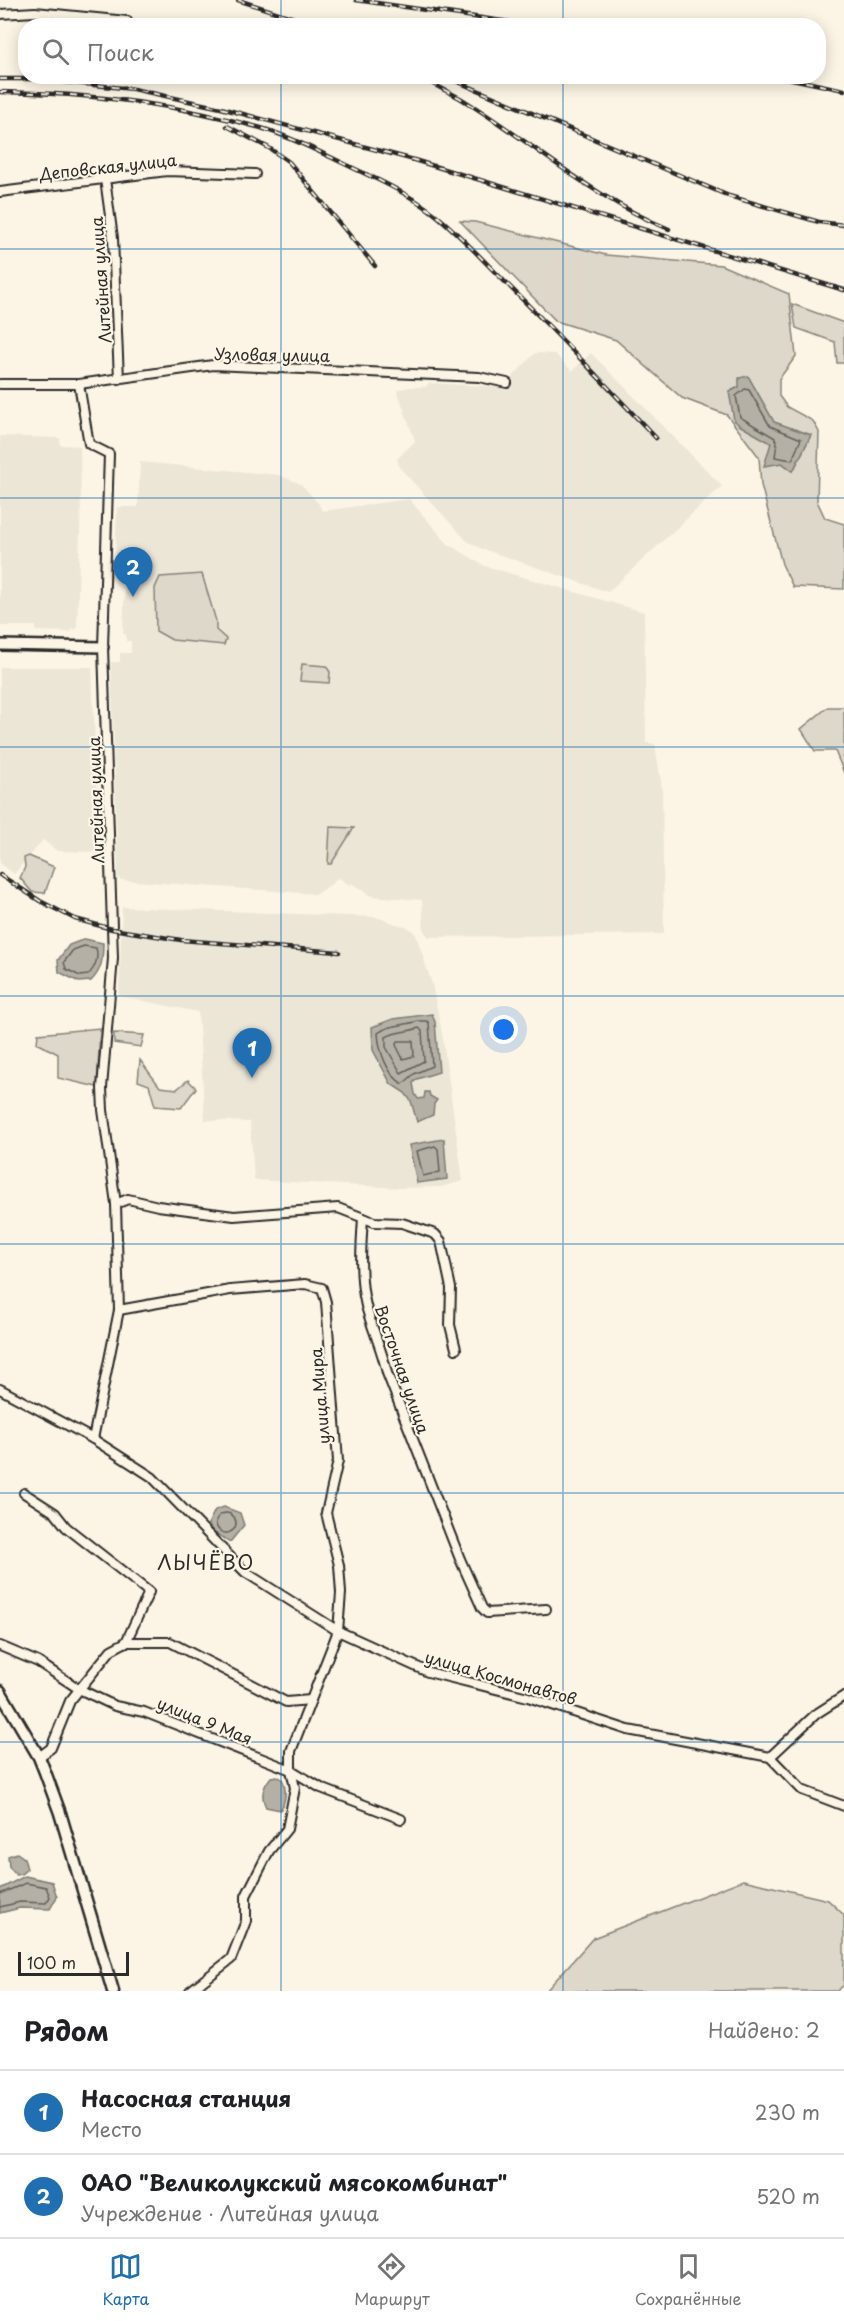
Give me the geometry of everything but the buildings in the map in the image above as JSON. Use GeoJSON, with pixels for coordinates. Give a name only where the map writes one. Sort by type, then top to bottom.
{"type":"FeatureCollection","features":[{"type":"Feature","properties":{"kind":"main road"},"geometry":{"type":"LineString","coordinates":[[0,1691],[39,1757],[60,1813],[113,1991]]}},
{"type":"Feature","properties":{"kind":"street"},"geometry":{"type":"LineString","coordinates":[[0,15],[35,12],[96,18]]}},
{"type":"Feature","properties":{"kind":"street","name":"Деповская улица"},"geometry":{"type":"LineString","coordinates":[[0,192],[167,171],[255,174]]}},
{"type":"Feature","properties":{"kind":"street","name":"Литейная улица"},"geometry":{"type":"LineString","coordinates":[[105,179],[113,238],[119,379]]}},
{"type":"Feature","properties":{"kind":"street","name":"Узловая улица"},"geometry":{"type":"LineString","coordinates":[[0,384],[79,384],[213,365],[479,376],[507,383]]}},
{"type":"Feature","properties":{"kind":"street","name":"Литейная улица"},"geometry":{"type":"LineString","coordinates":[[79,384],[90,444],[109,454],[103,647],[113,958],[102,1088],[116,1204],[119,1310],[93,1439]]}},
{"type":"Feature","properties":{"kind":"street"},"geometry":{"type":"LineString","coordinates":[[0,645],[103,647]]}},
{"type":"Feature","properties":{"kind":"street"},"geometry":{"type":"LineString","coordinates":[[116,1204],[128,1199],[158,1206],[234,1215],[338,1208],[374,1222],[402,1223],[438,1236],[451,1288],[450,1325],[456,1349]]}},
{"type":"Feature","properties":{"kind":"street","name":"Восточная улица"},"geometry":{"type":"LineString","coordinates":[[363,1218],[362,1280],[366,1305],[383,1353],[387,1372],[460,1559],[482,1608],[487,1612],[546,1609]]}},
{"type":"Feature","properties":{"kind":"street","name":"улица Мира"},"geometry":{"type":"LineString","coordinates":[[119,1310],[230,1290],[305,1284],[322,1288],[326,1302],[338,1461],[326,1513],[339,1565],[341,1593],[338,1631],[291,1750],[291,1770],[295,1788],[287,1829],[269,1851],[246,1896],[246,1921],[231,1959],[189,1991]]}},
{"type":"Feature","properties":{"kind":"street","name":"улица Космонавтов"},"geometry":{"type":"LineString","coordinates":[[0,1389],[93,1439],[152,1477],[245,1572],[338,1631],[428,1672],[528,1697],[628,1730],[770,1756]]}},
{"type":"Feature","properties":{"kind":"street"},"geometry":{"type":"LineString","coordinates":[[24,1493],[55,1513],[66,1527],[149,1592],[126,1642]]}},
{"type":"Feature","properties":{"kind":"street"},"geometry":{"type":"LineString","coordinates":[[39,1757],[51,1748],[70,1701],[79,1689],[111,1650],[126,1642],[170,1642],[286,1702],[312,1700]]}},
{"type":"Feature","properties":{"kind":"street","name":"улица 9 Мая"},"geometry":{"type":"LineString","coordinates":[[0,1646],[38,1662],[79,1689],[115,1706],[144,1712],[291,1770],[321,1788],[401,1819]]}},
{"type":"Feature","properties":{"kind":"street"},"geometry":{"type":"LineString","coordinates":[[844,1696],[816,1714],[770,1756],[802,1790],[844,1806]]}},
{"type":"Feature","properties":{"kind":"shaded area"},"geometry":{"type":"Polygon","coordinates":[[[460,221],[475,222],[606,255],[721,265],[789,294],[796,356],[779,379],[779,396],[787,407],[813,421],[819,432],[817,501],[825,518],[844,524],[844,589],[793,587],[782,564],[761,485],[759,457],[727,415],[682,398],[616,340],[556,321],[460,221]],[[748,376],[739,387],[729,392],[739,425],[771,443],[782,463],[793,471],[811,435],[774,422],[748,376]]]}},
{"type":"Feature","properties":{"kind":"shaded area"},"geometry":{"type":"Polygon","coordinates":[[[792,304],[844,323],[844,363],[837,363],[835,342],[796,328],[792,304]]]}},
{"type":"Feature","properties":{"kind":"shaded area"},"geometry":{"type":"Polygon","coordinates":[[[535,353],[555,354],[572,371],[591,353],[722,486],[608,592],[480,548],[467,541],[399,467],[397,459],[415,441],[397,390],[426,387],[429,383],[503,387],[535,353]]]}},
{"type":"Feature","properties":{"kind":"shaded area"},"geometry":{"type":"Polygon","coordinates":[[[0,436],[60,438],[60,445],[80,446],[81,496],[77,629],[72,629],[71,632],[36,631],[36,626],[0,626],[0,436]]]}},
{"type":"Feature","properties":{"kind":"shaded area"},"geometry":{"type":"Polygon","coordinates":[[[140,462],[279,475],[301,484],[319,504],[322,511],[409,499],[448,544],[485,566],[644,612],[646,743],[655,744],[662,788],[664,934],[429,937],[424,931],[422,900],[371,896],[338,877],[316,894],[120,880],[118,876],[111,662],[120,662],[120,653],[131,653],[131,641],[126,641],[126,634],[123,634],[125,579],[144,579],[144,565],[115,563],[117,507],[138,507],[140,462]]]}},
{"type":"Feature","properties":{"kind":"shaded area"},"geometry":{"type":"Polygon","coordinates":[[[202,574],[216,621],[216,630],[226,639],[224,645],[172,640],[156,631],[155,588],[160,577],[202,574]]]}},
{"type":"Feature","properties":{"kind":"shaded area"},"geometry":{"type":"Polygon","coordinates":[[[302,664],[326,666],[330,672],[329,683],[300,681],[302,664]]]}},
{"type":"Feature","properties":{"kind":"shaded area"},"geometry":{"type":"Polygon","coordinates":[[[0,667],[92,667],[99,852],[57,851],[43,840],[14,874],[0,863],[0,667]]]}},
{"type":"Feature","properties":{"kind":"shaded area"},"geometry":{"type":"Polygon","coordinates":[[[828,707],[844,707],[844,773],[835,751],[815,751],[801,729],[828,707]]]}},
{"type":"Feature","properties":{"kind":"shaded area"},"geometry":{"type":"Polygon","coordinates":[[[330,827],[354,828],[331,864],[328,864],[330,827]]]}},
{"type":"Feature","properties":{"kind":"shaded area"},"geometry":{"type":"Polygon","coordinates":[[[29,856],[54,867],[45,893],[32,892],[20,878],[25,867],[24,858],[29,856]]]}},
{"type":"Feature","properties":{"kind":"shaded area"},"geometry":{"type":"Polygon","coordinates":[[[122,907],[376,917],[411,929],[416,935],[432,984],[442,1033],[463,1181],[441,1187],[401,1188],[254,1180],[250,1122],[205,1120],[198,1012],[119,996],[122,907]]]}},
{"type":"Feature","properties":{"kind":"shaded area"},"geometry":{"type":"Polygon","coordinates":[[[100,1028],[97,1087],[58,1078],[58,1054],[37,1043],[38,1034],[100,1028]]]}},
{"type":"Feature","properties":{"kind":"shaded area"},"geometry":{"type":"Polygon","coordinates":[[[114,1033],[144,1035],[141,1047],[114,1043],[114,1033]]]}},
{"type":"Feature","properties":{"kind":"shaded area"},"geometry":{"type":"Polygon","coordinates":[[[140,1060],[160,1087],[177,1089],[188,1080],[196,1088],[181,1108],[155,1106],[149,1085],[138,1081],[140,1060]]]}},
{"type":"Feature","properties":{"kind":"shaded area"},"geometry":{"type":"Polygon","coordinates":[[[743,1880],[828,1900],[844,1915],[844,1985],[837,1991],[546,1991],[593,1938],[743,1880]]]}},
{"type":"Feature","properties":{"kind":"water"},"geometry":{"type":"Polygon","coordinates":[[[748,376],[774,422],[811,435],[793,471],[782,463],[764,466],[771,443],[734,420],[729,392],[739,387],[739,378],[748,376]]]}},
{"type":"Feature","properties":{"kind":"water"},"geometry":{"type":"Polygon","coordinates":[[[85,939],[103,943],[102,959],[98,973],[91,981],[79,982],[59,972],[58,960],[69,945],[85,939]]]}},
{"type":"Feature","properties":{"kind":"water"},"geometry":{"type":"Polygon","coordinates":[[[432,1014],[435,1022],[439,1072],[417,1079],[413,1083],[418,1099],[424,1098],[425,1092],[429,1092],[430,1096],[437,1100],[434,1104],[433,1115],[417,1122],[411,1101],[405,1093],[391,1084],[373,1050],[372,1027],[393,1019],[432,1014]]]}},
{"type":"Feature","properties":{"kind":"water"},"geometry":{"type":"Polygon","coordinates":[[[444,1139],[447,1179],[417,1183],[409,1145],[444,1139]]]}},
{"type":"Feature","properties":{"kind":"water"},"geometry":{"type":"Polygon","coordinates":[[[224,1507],[240,1513],[244,1525],[230,1542],[213,1532],[208,1524],[215,1510],[224,1507]]]}},
{"type":"Feature","properties":{"kind":"water"},"geometry":{"type":"Polygon","coordinates":[[[277,1776],[282,1779],[285,1791],[284,1803],[280,1810],[266,1807],[263,1799],[266,1784],[271,1777],[277,1776]]]}},
{"type":"Feature","properties":{"kind":"water"},"geometry":{"type":"Polygon","coordinates":[[[17,1853],[24,1858],[27,1869],[16,1875],[9,1867],[8,1856],[17,1853]]]}},
{"type":"Feature","properties":{"kind":"water"},"geometry":{"type":"Polygon","coordinates":[[[25,1876],[52,1882],[57,1897],[50,1909],[20,1908],[0,1913],[0,1889],[25,1876]]]}},
{"type":"Feature","properties":{"kind":"railway"},"geometry":{"type":"LineString","coordinates":[[238,0],[294,18]]}},
{"type":"Feature","properties":{"kind":"railway"},"geometry":{"type":"LineString","coordinates":[[356,0],[481,18]]}},
{"type":"Feature","properties":{"kind":"railway"},"geometry":{"type":"LineString","coordinates":[[0,79],[18,79]]}},
{"type":"Feature","properties":{"kind":"railway"},"geometry":{"type":"LineString","coordinates":[[84,84],[133,89],[221,108],[414,160],[844,290]]}},
{"type":"Feature","properties":{"kind":"railway"},"geometry":{"type":"LineString","coordinates":[[434,84],[486,115],[588,185],[641,216],[669,229]]}},
{"type":"Feature","properties":{"kind":"railway"},"geometry":{"type":"LineString","coordinates":[[463,84],[729,196],[819,222],[844,225]]}},
{"type":"Feature","properties":{"kind":"railway"},"geometry":{"type":"LineString","coordinates":[[816,84],[844,90]]}},
{"type":"Feature","properties":{"kind":"railway"},"geometry":{"type":"LineString","coordinates":[[0,92],[132,101],[197,112],[284,136],[396,189],[445,222],[560,337],[656,438]]}},
{"type":"Feature","properties":{"kind":"railway"},"geometry":{"type":"LineString","coordinates":[[227,126],[269,148],[289,162],[375,266]]}},
{"type":"Feature","properties":{"kind":"railway"},"geometry":{"type":"LineString","coordinates":[[0,875],[40,901],[75,919],[112,929],[181,940],[339,952]]}},
{"type":"Feature","properties":{"kind":"place","name":"ОАО \"Великолукский мясокомбинат\""},"geometry":{"type":"Point","coordinates":[133,597]}},
{"type":"Feature","properties":{"kind":"place","name":"Насосная станция"},"geometry":{"type":"Point","coordinates":[252,1078]}},
{"type":"Feature","properties":{"kind":"district","name":"ЛЫЧЁВО"},"geometry":{"type":"Point","coordinates":[206,1562]}}]}
